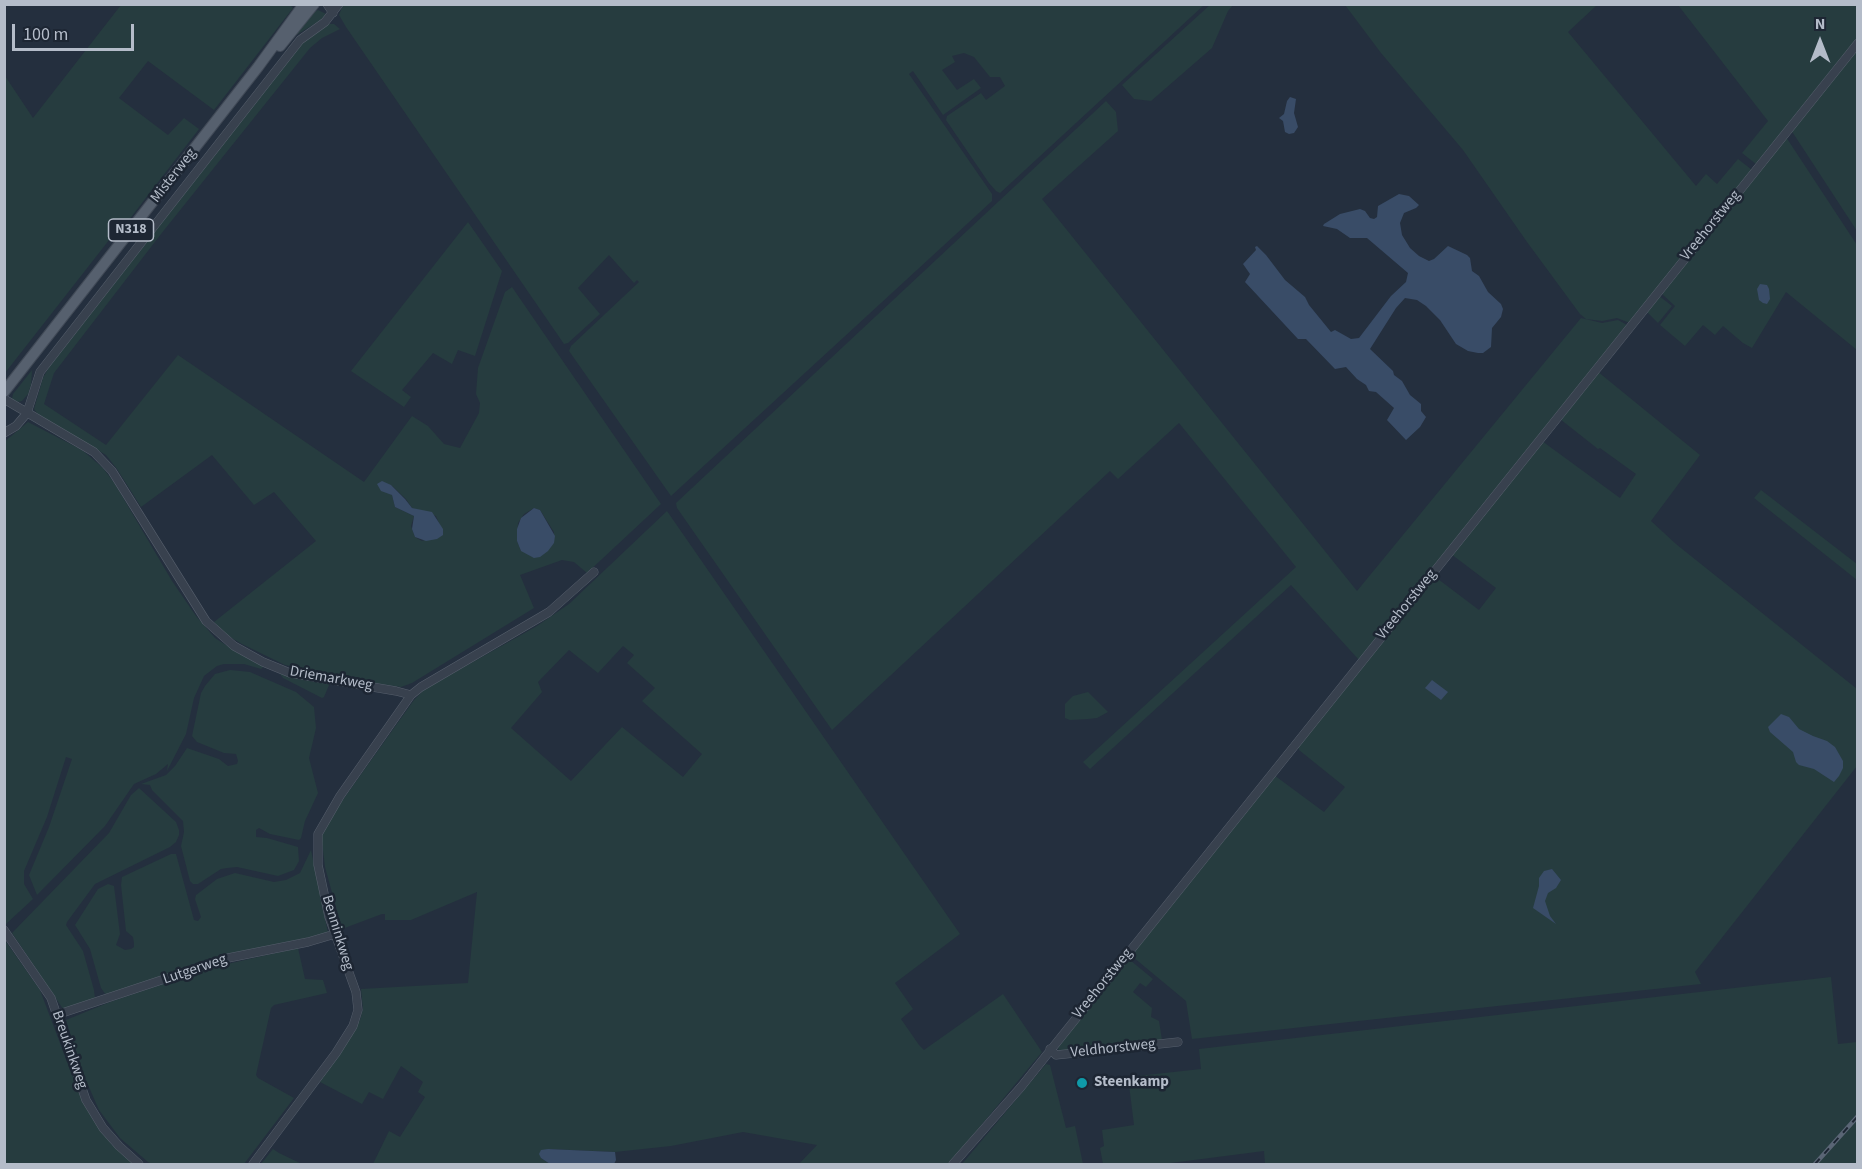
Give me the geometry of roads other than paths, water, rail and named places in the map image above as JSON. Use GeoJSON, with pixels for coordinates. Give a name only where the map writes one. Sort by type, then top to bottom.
{"type":"FeatureCollection","features":[{"type":"Feature","properties":{"kind":"main road","name":"Misterweg"},"geometry":{"type":"LineString","coordinates":[[4,392],[258,67],[304,4]]}},
{"type":"Feature","properties":{"kind":"main road","name":"Misterweg"},"geometry":{"type":"LineString","coordinates":[[258,67],[295,30],[314,4]]}},
{"type":"Feature","properties":{"kind":"street"},"geometry":{"type":"LineString","coordinates":[[327,4],[333,13]]}},
{"type":"Feature","properties":{"kind":"street","name":"Misterweg"},"geometry":{"type":"LineString","coordinates":[[27,413],[40,372],[300,40],[325,22],[339,4]]}},
{"type":"Feature","properties":{"kind":"street","name":"Vreehorstweg"},"geometry":{"type":"LineString","coordinates":[[952,1164],[1021,1087],[1857,43]]}},
{"type":"Feature","properties":{"kind":"street","name":"Driemarkweg"},"geometry":{"type":"LineString","coordinates":[[4,399],[94,452],[112,471],[206,621],[234,646],[263,662],[290,673],[411,695]]}},
{"type":"Feature","properties":{"kind":"street"},"geometry":{"type":"LineString","coordinates":[[4,433],[16,426],[27,413]]}},
{"type":"Feature","properties":{"kind":"street"},"geometry":{"type":"LineString","coordinates":[[411,695],[549,612],[594,572]]}},
{"type":"Feature","properties":{"kind":"street","name":"Benninkweg"},"geometry":{"type":"LineString","coordinates":[[253,1164],[336,1053],[353,1026],[358,1010],[356,992],[329,917],[318,865],[318,834],[340,796],[411,695]]}},
{"type":"Feature","properties":{"kind":"street","name":"Breukinkweg"},"geometry":{"type":"LineString","coordinates":[[4,930],[51,998],[86,1101],[103,1128],[139,1164]]}},
{"type":"Feature","properties":{"kind":"street","name":"Lutgerweg"},"geometry":{"type":"LineString","coordinates":[[56,1015],[228,958],[308,942],[335,934]]}},
{"type":"Feature","properties":{"kind":"street","name":"Veldhorstweg"},"geometry":{"type":"LineString","coordinates":[[1050,1049],[1056,1055],[1178,1042]]}},
{"type":"Feature","properties":{"kind":"water"},"geometry":{"type":"Polygon","coordinates":[[[1290,97],[1296,99],[1294,113],[1298,127],[1294,133],[1289,134],[1285,132],[1283,121],[1279,118],[1284,114],[1290,97]]]}},
{"type":"Feature","properties":{"kind":"water"},"geometry":{"type":"Polygon","coordinates":[[[1399,194],[1409,196],[1419,205],[1404,213],[1400,223],[1402,235],[1410,248],[1429,261],[1448,246],[1467,255],[1470,258],[1472,271],[1479,276],[1488,292],[1501,304],[1503,309],[1501,317],[1492,328],[1491,347],[1483,353],[1478,353],[1468,351],[1456,344],[1440,320],[1417,300],[1405,298],[1396,308],[1370,349],[1402,381],[1410,395],[1421,404],[1421,411],[1426,417],[1420,427],[1406,440],[1387,420],[1394,408],[1376,392],[1369,391],[1366,385],[1346,367],[1335,369],[1306,339],[1298,339],[1245,282],[1250,274],[1243,264],[1257,246],[1285,280],[1305,297],[1331,332],[1335,330],[1351,339],[1359,338],[1391,296],[1406,282],[1408,273],[1367,238],[1350,238],[1337,229],[1323,226],[1340,214],[1360,209],[1374,219],[1377,217],[1378,206],[1399,194]]]}},
{"type":"Feature","properties":{"kind":"water"},"geometry":{"type":"Polygon","coordinates":[[[1760,284],[1767,285],[1769,289],[1770,299],[1767,304],[1759,300],[1757,289],[1760,284]]]}},
{"type":"Feature","properties":{"kind":"water"},"geometry":{"type":"Polygon","coordinates":[[[382,481],[391,485],[412,508],[432,512],[443,529],[443,535],[426,541],[415,537],[412,529],[414,516],[395,507],[392,495],[381,491],[377,484],[382,481]]]}},
{"type":"Feature","properties":{"kind":"water"},"geometry":{"type":"Polygon","coordinates":[[[534,508],[540,510],[555,536],[554,543],[548,551],[534,558],[521,551],[517,541],[517,529],[521,518],[534,508]]]}},
{"type":"Feature","properties":{"kind":"water"},"geometry":{"type":"Polygon","coordinates":[[[1432,680],[1448,692],[1441,700],[1425,688],[1432,680]]]}},
{"type":"Feature","properties":{"kind":"water"},"geometry":{"type":"Polygon","coordinates":[[[1781,714],[1789,717],[1799,729],[1835,747],[1843,761],[1843,768],[1834,782],[1814,769],[1799,765],[1793,752],[1770,732],[1768,727],[1781,714]]]}},
{"type":"Feature","properties":{"kind":"water"},"geometry":{"type":"Polygon","coordinates":[[[1552,869],[1561,880],[1556,888],[1548,893],[1545,901],[1550,916],[1556,924],[1533,908],[1539,878],[1544,871],[1552,869]]]}},
{"type":"Feature","properties":{"kind":"water"},"geometry":{"type":"Polygon","coordinates":[[[541,1150],[615,1152],[616,1160],[614,1164],[550,1164],[539,1154],[541,1150]]]}},
{"type":"Feature","properties":{"kind":"railway"},"geometry":{"type":"LineString","coordinates":[[1815,1164],[1858,1116]]}},
{"type":"Feature","properties":{"kind":"place","name":"Steenkamp"},"geometry":{"type":"Point","coordinates":[1082,1083]}}]}
